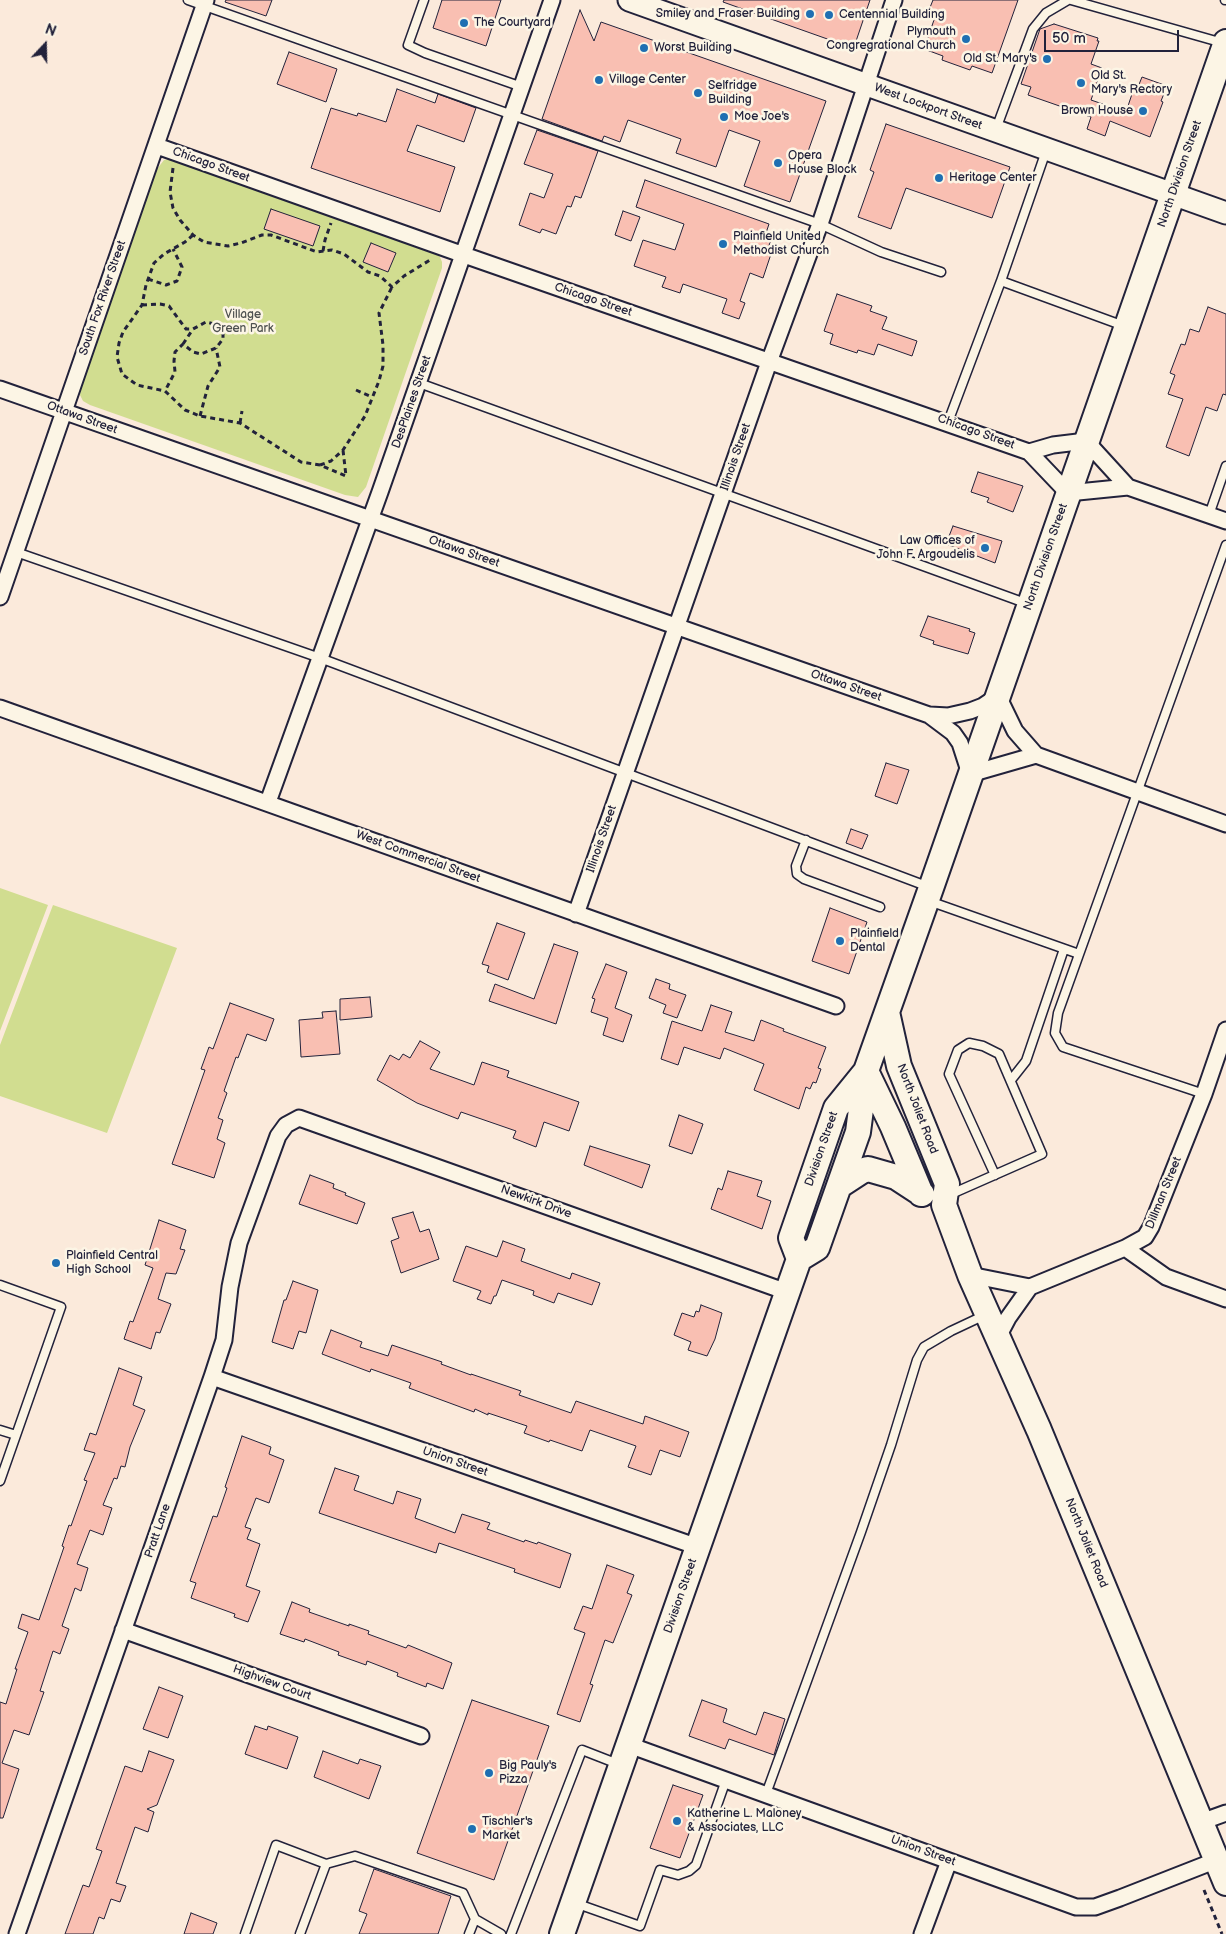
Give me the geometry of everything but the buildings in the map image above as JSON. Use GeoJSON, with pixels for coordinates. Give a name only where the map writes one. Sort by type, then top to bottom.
{"type":"FeatureCollection","features":[{"type":"Feature","properties":{"kind":"main road","name":"West Lockport Street"},"geometry":{"type":"LineString","coordinates":[[629,0],[1226,214]]}},
{"type":"Feature","properties":{"kind":"main road","name":"North Division Street"},"geometry":{"type":"LineString","coordinates":[[866,1071],[1226,42]]}},
{"type":"Feature","properties":{"kind":"main road","name":"North Joliet Road"},"geometry":{"type":"LineString","coordinates":[[887,1012],[899,1066],[947,1184],[944,1201],[970,1275],[1082,1533],[1217,1860],[1215,1886]]}},
{"type":"Feature","properties":{"kind":"main road","name":"Division Street"},"geometry":{"type":"LineString","coordinates":[[562,1934],[799,1259],[817,1248],[839,1186],[858,1132],[866,1071]]}},
{"type":"Feature","properties":{"kind":"main road","name":"Division Street"},"geometry":{"type":"LineString","coordinates":[[799,1259],[791,1238],[836,1108],[866,1071]]}},
{"type":"Feature","properties":{"kind":"main road"},"geometry":{"type":"LineString","coordinates":[[866,1071],[893,1127],[921,1194]]}},
{"type":"Feature","properties":{"kind":"main road"},"geometry":{"type":"LineString","coordinates":[[839,1186],[868,1169],[896,1176],[921,1194],[944,1201]]}},
{"type":"Feature","properties":{"kind":"street","name":"DesPlaines Street"},"geometry":{"type":"LineString","coordinates":[[268,802],[464,255],[552,0]]}},
{"type":"Feature","properties":{"kind":"street","name":"Illinois Street"},"geometry":{"type":"LineString","coordinates":[[576,914],[723,492],[820,224],[894,0]]}},
{"type":"Feature","properties":{"kind":"street","name":"South Fox River Street"},"geometry":{"type":"LineString","coordinates":[[0,597],[205,3]]}},
{"type":"Feature","properties":{"kind":"street","name":"Chicago Street"},"geometry":{"type":"LineString","coordinates":[[157,146],[1030,452],[1068,493]]}},
{"type":"Feature","properties":{"kind":"street","name":"Ottawa Street"},"geometry":{"type":"LineString","coordinates":[[0,389],[929,715],[948,716],[970,711],[983,706],[998,696]]}},
{"type":"Feature","properties":{"kind":"street","name":"Chicago Street"},"geometry":{"type":"LineString","coordinates":[[1030,452],[1053,445],[1086,442]]}},
{"type":"Feature","properties":{"kind":"street"},"geometry":{"type":"LineString","coordinates":[[1086,442],[1128,487]]}},
{"type":"Feature","properties":{"kind":"street"},"geometry":{"type":"LineString","coordinates":[[1068,493],[1128,487],[1226,521]]}},
{"type":"Feature","properties":{"kind":"street"},"geometry":{"type":"LineString","coordinates":[[998,696],[1015,731],[1036,755],[1226,824]]}},
{"type":"Feature","properties":{"kind":"street","name":"West Commercial Street"},"geometry":{"type":"LineString","coordinates":[[0,708],[836,1006]]}},
{"type":"Feature","properties":{"kind":"street","name":"Ottawa Street"},"geometry":{"type":"LineString","coordinates":[[929,715],[953,733],[960,743],[970,774]]}},
{"type":"Feature","properties":{"kind":"street"},"geometry":{"type":"LineString","coordinates":[[970,774],[1036,755]]}},
{"type":"Feature","properties":{"kind":"street","name":"Dillman Street"},"geometry":{"type":"LineString","coordinates":[[1030,1287],[1125,1248],[1145,1237],[1151,1227],[1204,1094],[1226,1030]]}},
{"type":"Feature","properties":{"kind":"street","name":"Newkirk Drive"},"geometry":{"type":"LineString","coordinates":[[286,1125],[299,1118],[787,1292]]}},
{"type":"Feature","properties":{"kind":"street","name":"Pratt Lane"},"geometry":{"type":"LineString","coordinates":[[17,1934],[212,1377],[224,1340],[230,1287],[239,1243],[278,1136],[286,1125]]}},
{"type":"Feature","properties":{"kind":"street"},"geometry":{"type":"LineString","coordinates":[[1125,1248],[1166,1277],[1226,1299]]}},
{"type":"Feature","properties":{"kind":"street"},"geometry":{"type":"LineString","coordinates":[[970,1275],[1030,1287],[1008,1318],[998,1337]]}},
{"type":"Feature","properties":{"kind":"street","name":"Union Street"},"geometry":{"type":"LineString","coordinates":[[212,1377],[698,1547]]}},
{"type":"Feature","properties":{"kind":"street","name":"Highview Court"},"geometry":{"type":"LineString","coordinates":[[123,1630],[421,1736]]}},
{"type":"Feature","properties":{"kind":"street","name":"Union Street"},"geometry":{"type":"LineString","coordinates":[[626,1755],[726,1780],[1076,1907],[1094,1906],[1120,1898],[1217,1860]]}},
{"type":"Feature","properties":{"kind":"street"},"geometry":{"type":"LineString","coordinates":[[1201,1822],[1226,1813]]}},
{"type":"Feature","properties":{"kind":"street"},"geometry":{"type":"LineString","coordinates":[[922,1934],[949,1861]]}},
{"type":"Feature","properties":{"kind":"lane"},"geometry":{"type":"LineString","coordinates":[[188,0],[205,3],[820,224],[882,252],[940,272]]}},
{"type":"Feature","properties":{"kind":"lane"},"geometry":{"type":"LineString","coordinates":[[424,0],[408,45],[425,53],[522,87]]}},
{"type":"Feature","properties":{"kind":"lane"},"geometry":{"type":"LineString","coordinates":[[995,131],[1033,28],[1046,13],[1070,0],[1226,42]]}},
{"type":"Feature","properties":{"kind":"lane"},"geometry":{"type":"LineString","coordinates":[[948,422],[1047,149]]}},
{"type":"Feature","properties":{"kind":"lane"},"geometry":{"type":"LineString","coordinates":[[1001,280],[1126,327]]}},
{"type":"Feature","properties":{"kind":"lane"},"geometry":{"type":"LineString","coordinates":[[419,382],[1030,604]]}},
{"type":"Feature","properties":{"kind":"lane"},"geometry":{"type":"LineString","coordinates":[[1209,515],[1226,466]]}},
{"type":"Feature","properties":{"kind":"lane"},"geometry":{"type":"LineString","coordinates":[[1204,1094],[1063,1047],[1055,1033],[1058,1013],[1136,791],[1226,545]]}},
{"type":"Feature","properties":{"kind":"lane"},"geometry":{"type":"LineString","coordinates":[[16,552],[320,658],[806,840],[929,894],[1079,954]]}},
{"type":"Feature","properties":{"kind":"lane"},"geometry":{"type":"LineString","coordinates":[[806,840],[796,866],[797,874],[804,879],[880,907]]}},
{"type":"Feature","properties":{"kind":"lane"},"geometry":{"type":"LineString","coordinates":[[1011,1080],[1026,1061],[1064,949]]}},
{"type":"Feature","properties":{"kind":"lane"},"geometry":{"type":"LineString","coordinates":[[944,1201],[1042,1154],[999,1054],[983,1046],[968,1043],[958,1050],[952,1061],[949,1074],[995,1175]]}},
{"type":"Feature","properties":{"kind":"lane"},"geometry":{"type":"LineString","coordinates":[[0,1285],[61,1307],[0,1481]]}},
{"type":"Feature","properties":{"kind":"lane"},"geometry":{"type":"LineString","coordinates":[[766,1794],[861,1532],[891,1445],[917,1360],[924,1347],[951,1330],[987,1314]]}},
{"type":"Feature","properties":{"kind":"lane"},"geometry":{"type":"LineString","coordinates":[[0,1430],[16,1435]]}},
{"type":"Feature","properties":{"kind":"lane"},"geometry":{"type":"LineString","coordinates":[[511,1934],[582,1750],[626,1755]]}},
{"type":"Feature","properties":{"kind":"lane"},"geometry":{"type":"LineString","coordinates":[[573,1903],[640,1926],[660,1870],[678,1875],[689,1871],[696,1865],[726,1780]]}},
{"type":"Feature","properties":{"kind":"lane"},"geometry":{"type":"LineString","coordinates":[[245,1934],[276,1846],[326,1864],[355,1856],[463,1893],[475,1919],[501,1934]]}},
{"type":"Feature","properties":{"kind":"lane"},"geometry":{"type":"LineString","coordinates":[[300,1934],[326,1864]]}},
{"type":"Feature","properties":{"kind":"lane"},"geometry":{"type":"LineString","coordinates":[[469,1934],[475,1919]]}},
{"type":"Feature","properties":{"kind":"path"},"geometry":{"type":"LineString","coordinates":[[173,163],[170,192],[173,208],[192,234],[204,242],[228,246],[262,235],[271,235],[317,252],[332,250],[344,254],[368,272],[380,276],[392,287]]}},
{"type":"Feature","properties":{"kind":"path"},"geometry":{"type":"LineString","coordinates":[[323,251],[324,240],[337,210]]}},
{"type":"Feature","properties":{"kind":"path"},"geometry":{"type":"LineString","coordinates":[[192,234],[185,242],[164,254],[154,264],[148,279],[142,305],[123,332],[117,357],[122,374],[137,385],[165,391],[185,410],[200,416],[240,423],[301,462],[320,465],[346,476],[343,450]]}},
{"type":"Feature","properties":{"kind":"path"},"geometry":{"type":"LineString","coordinates":[[148,279],[166,285],[176,281],[182,267],[173,249]]}},
{"type":"Feature","properties":{"kind":"path"},"geometry":{"type":"LineString","coordinates":[[320,465],[331,461],[343,450],[365,416],[380,381],[383,366],[383,345],[379,313],[392,287],[404,276],[430,260]]}},
{"type":"Feature","properties":{"kind":"path"},"geometry":{"type":"LineString","coordinates":[[142,305],[160,304],[169,306],[186,329],[193,329]]}},
{"type":"Feature","properties":{"kind":"path"},"geometry":{"type":"LineString","coordinates":[[165,391],[175,372],[175,352],[193,329],[206,322],[214,324],[223,331],[222,339],[216,348],[201,354],[193,352],[183,344]]}},
{"type":"Feature","properties":{"kind":"path"},"geometry":{"type":"LineString","coordinates":[[200,416],[208,386],[220,367],[216,348]]}},
{"type":"Feature","properties":{"kind":"path"},"geometry":{"type":"LineString","coordinates":[[356,390],[372,398]]}},
{"type":"Feature","properties":{"kind":"path"},"geometry":{"type":"LineString","coordinates":[[240,423],[242,411]]}},
{"type":"Feature","properties":{"kind":"path"},"geometry":{"type":"LineString","coordinates":[[1215,1886],[1222,1934]]}},
{"type":"Feature","properties":{"kind":"green space","name":"Village Green Park"},"geometry":{"type":"Polygon","coordinates":[[[170,159],[436,253],[440,257],[442,268],[366,487],[358,497],[345,495],[83,401],[80,395],[81,381],[157,169],[164,160],[170,159]]]}},
{"type":"Feature","properties":{"kind":"green space"},"geometry":{"type":"Polygon","coordinates":[[[0,888],[48,905],[0,1031],[0,888]]]}},
{"type":"Feature","properties":{"kind":"green space"},"geometry":{"type":"Polygon","coordinates":[[[53,905],[177,948],[107,1133],[0,1096],[0,1045],[53,905]]]}},
{"type":"Feature","properties":{"kind":"place","name":"Smiley and Fraser Building"},"geometry":{"type":"Point","coordinates":[810,14]}},
{"type":"Feature","properties":{"kind":"place","name":"Centennial Building"},"geometry":{"type":"Point","coordinates":[829,15]}},
{"type":"Feature","properties":{"kind":"place","name":"The Courtyard"},"geometry":{"type":"Point","coordinates":[464,23]}},
{"type":"Feature","properties":{"kind":"place","name":"Plymouth Congregrational Church"},"geometry":{"type":"Point","coordinates":[966,39]}},
{"type":"Feature","properties":{"kind":"place","name":"Worst Building"},"geometry":{"type":"Point","coordinates":[644,48]}},
{"type":"Feature","properties":{"kind":"place","name":"Old St. Mary's"},"geometry":{"type":"Point","coordinates":[1047,59]}},
{"type":"Feature","properties":{"kind":"place","name":"Village Center"},"geometry":{"type":"Point","coordinates":[599,80]}},
{"type":"Feature","properties":{"kind":"place","name":"Old St. Mary's Rectory"},"geometry":{"type":"Point","coordinates":[1081,83]}},
{"type":"Feature","properties":{"kind":"place","name":"Selfridge Building"},"geometry":{"type":"Point","coordinates":[698,93]}},
{"type":"Feature","properties":{"kind":"place","name":"Brown House"},"geometry":{"type":"Point","coordinates":[1143,111]}},
{"type":"Feature","properties":{"kind":"place","name":"Moe Joe's"},"geometry":{"type":"Point","coordinates":[724,117]}},
{"type":"Feature","properties":{"kind":"place","name":"Opera House Block"},"geometry":{"type":"Point","coordinates":[778,163]}},
{"type":"Feature","properties":{"kind":"place","name":"Heritage Center"},"geometry":{"type":"Point","coordinates":[939,178]}},
{"type":"Feature","properties":{"kind":"place","name":"Plainfield United Methodist Church"},"geometry":{"type":"Point","coordinates":[723,244]}},
{"type":"Feature","properties":{"kind":"place","name":"Law Offices of John F. Argoudelis"},"geometry":{"type":"Point","coordinates":[985,548]}},
{"type":"Feature","properties":{"kind":"place","name":"Plainfield Dental"},"geometry":{"type":"Point","coordinates":[840,941]}},
{"type":"Feature","properties":{"kind":"place","name":"Plainfield Central High School"},"geometry":{"type":"Point","coordinates":[56,1263]}},
{"type":"Feature","properties":{"kind":"place","name":"Big Pauly's Pizza"},"geometry":{"type":"Point","coordinates":[489,1773]}},
{"type":"Feature","properties":{"kind":"place","name":"Katherine L. Maloney & Associates, LLC"},"geometry":{"type":"Point","coordinates":[677,1821]}},
{"type":"Feature","properties":{"kind":"place","name":"Tischler's Market"},"geometry":{"type":"Point","coordinates":[472,1829]}}]}
